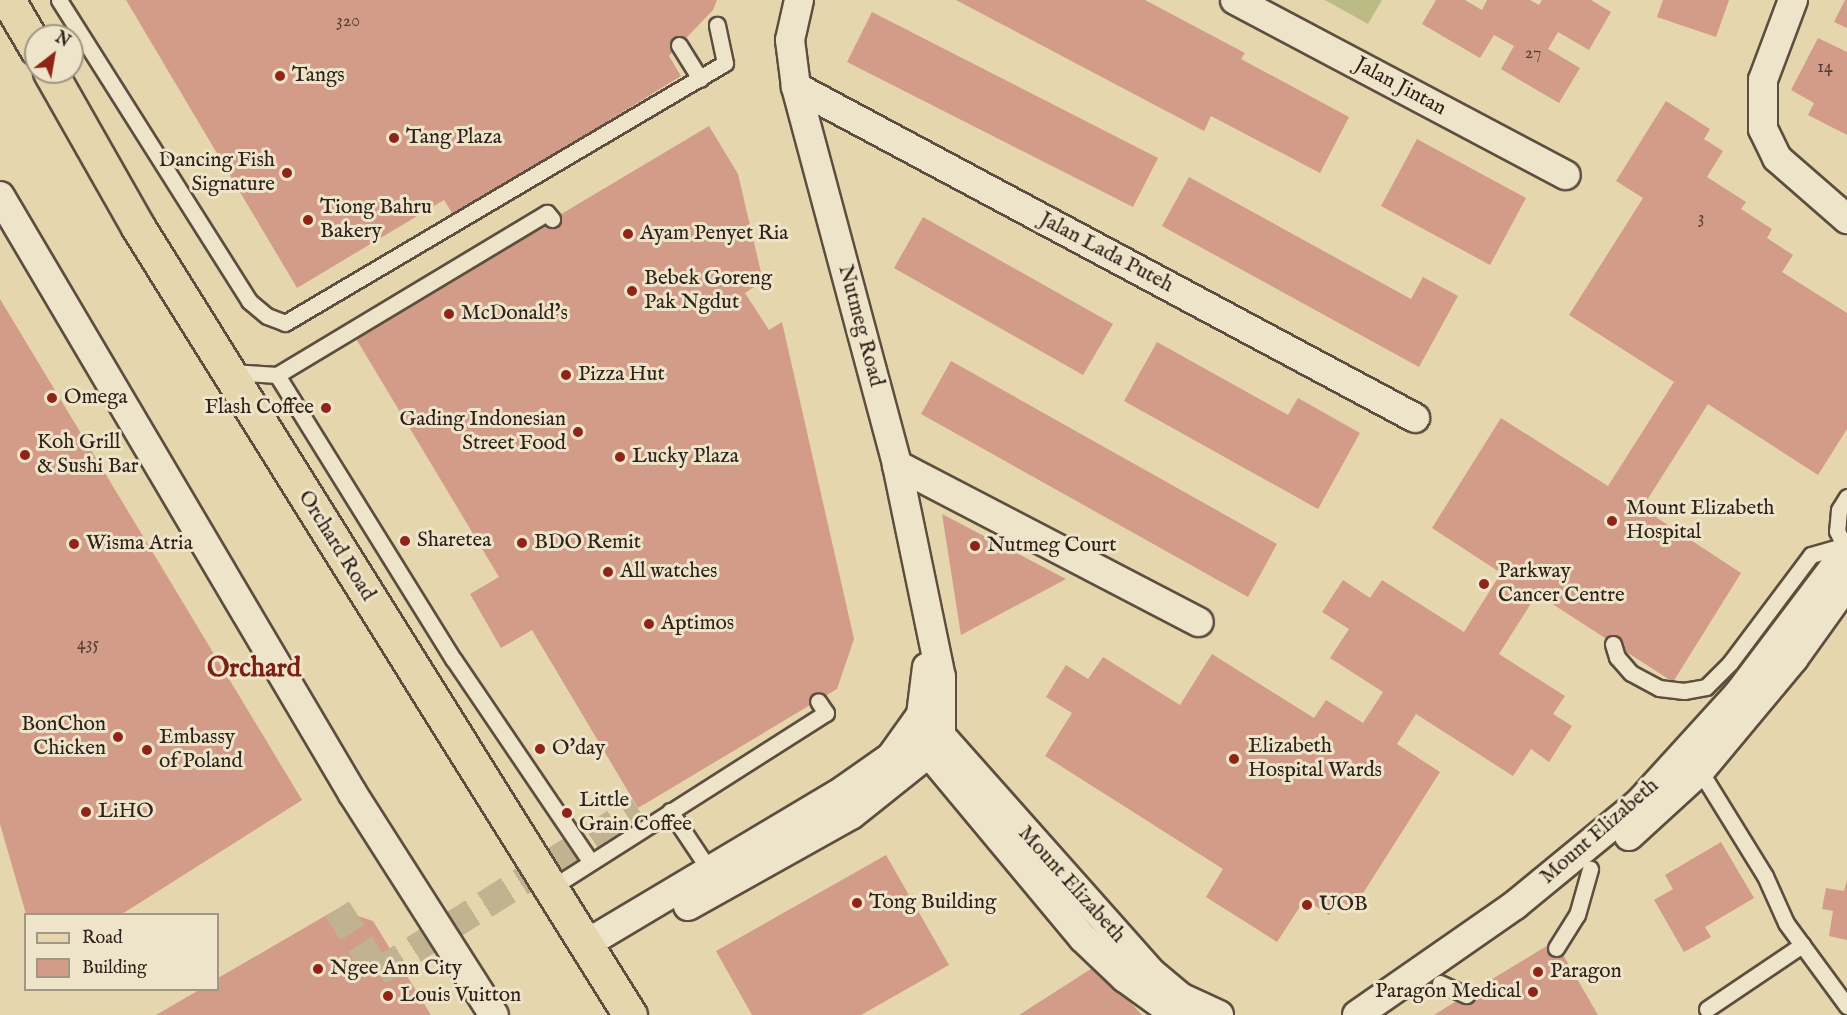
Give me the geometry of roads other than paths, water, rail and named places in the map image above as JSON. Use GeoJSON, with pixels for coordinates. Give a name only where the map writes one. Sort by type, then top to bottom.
{"type":"FeatureCollection","features":[{"type":"Feature","properties":{"kind":"main road"},"geometry":{"type":"LineString","coordinates":[[8,0],[24,27]]}},
{"type":"Feature","properties":{"kind":"main road","name":"Orchard Road"},"geometry":{"type":"LineString","coordinates":[[57,84],[228,371],[630,1015]]}},
{"type":"Feature","properties":{"kind":"street","name":"Nutmeg Road"},"geometry":{"type":"LineString","coordinates":[[798,0],[790,40],[796,87],[897,465],[934,654],[941,677],[925,733]]}},
{"type":"Feature","properties":{"kind":"street","name":"Jalan Jintan"},"geometry":{"type":"LineString","coordinates":[[1235,0],[1565,175]]}},
{"type":"Feature","properties":{"kind":"street"},"geometry":{"type":"LineString","coordinates":[[1793,0],[1764,81],[1763,129],[1777,158],[1847,219]]}},
{"type":"Feature","properties":{"kind":"street","name":"Jalan Lada Puteh"},"geometry":{"type":"LineString","coordinates":[[796,87],[1415,418]]}},
{"type":"Feature","properties":{"kind":"street"},"geometry":{"type":"LineString","coordinates":[[0,196],[353,794],[494,1015]]}},
{"type":"Feature","properties":{"kind":"street"},"geometry":{"type":"LineString","coordinates":[[897,465],[1199,622]]}},
{"type":"Feature","properties":{"kind":"street","name":"Mount Elizabeth"},"geometry":{"type":"LineString","coordinates":[[1358,1015],[1515,905],[1694,761],[1739,693],[1846,550]]}},
{"type":"Feature","properties":{"kind":"street","name":"Mount Elizabeth"},"geometry":{"type":"LineString","coordinates":[[1391,1015],[1440,983],[1590,869],[1794,658],[1847,584]]}},
{"type":"Feature","properties":{"kind":"street"},"geometry":{"type":"LineString","coordinates":[[591,951],[710,871],[854,783],[925,733]]}},
{"type":"Feature","properties":{"kind":"street"},"geometry":{"type":"LineString","coordinates":[[591,951],[851,815],[925,733]]}},
{"type":"Feature","properties":{"kind":"street","name":"Mount Elizabeth"},"geometry":{"type":"LineString","coordinates":[[925,733],[1003,825],[1153,974],[1180,998],[1219,1015]]}},
{"type":"Feature","properties":{"kind":"street","name":"Mount Elizabeth"},"geometry":{"type":"LineString","coordinates":[[1003,825],[1083,938],[1125,978],[1176,1015]]}},
{"type":"Feature","properties":{"kind":"lane"},"geometry":{"type":"LineString","coordinates":[[59,0],[249,300],[267,316],[285,323],[725,63],[717,25]]}},
{"type":"Feature","properties":{"kind":"lane"},"geometry":{"type":"LineString","coordinates":[[679,45],[700,79]]}},
{"type":"Feature","properties":{"kind":"lane"},"geometry":{"type":"LineString","coordinates":[[228,371],[277,375],[547,213],[552,219]]}},
{"type":"Feature","properties":{"kind":"lane"},"geometry":{"type":"LineString","coordinates":[[277,375],[454,660],[590,861]]}},
{"type":"Feature","properties":{"kind":"lane"},"geometry":{"type":"LineString","coordinates":[[1613,644],[1617,657],[1631,673],[1659,688],[1684,691],[1706,687],[1730,663],[1811,555],[1846,550],[1837,531],[1839,510],[1847,497]]}},
{"type":"Feature","properties":{"kind":"lane"},"geometry":{"type":"LineString","coordinates":[[551,888],[590,861],[826,713],[818,701]]}},
{"type":"Feature","properties":{"kind":"lane"},"geometry":{"type":"LineString","coordinates":[[1694,761],[1765,876],[1786,923],[1847,1006]]}},
{"type":"Feature","properties":{"kind":"lane"},"geometry":{"type":"LineString","coordinates":[[670,811],[710,871]]}},
{"type":"Feature","properties":{"kind":"lane"},"geometry":{"type":"LineString","coordinates":[[1556,948],[1577,915],[1590,869]]}},
{"type":"Feature","properties":{"kind":"lane"},"geometry":{"type":"LineString","coordinates":[[1707,1009],[1802,945]]}},
{"type":"Feature","properties":{"kind":"lane"},"geometry":{"type":"LineString","coordinates":[[1440,983],[1466,995]]}},
{"type":"Feature","properties":{"kind":"tunnel"},"geometry":{"type":"LineString","coordinates":[[337,909],[378,972],[638,808]]}},
{"type":"Feature","properties":{"kind":"place","name":"Tangs"},"geometry":{"type":"Point","coordinates":[280,76]}},
{"type":"Feature","properties":{"kind":"place","name":"Tang Plaza"},"geometry":{"type":"Point","coordinates":[394,138]}},
{"type":"Feature","properties":{"kind":"place","name":"Dancing Fish Signature"},"geometry":{"type":"Point","coordinates":[287,173]}},
{"type":"Feature","properties":{"kind":"place","name":"Tiong Bahru Bakery"},"geometry":{"type":"Point","coordinates":[308,220]}},
{"type":"Feature","properties":{"kind":"place","name":"Ayam Penyet Ria"},"geometry":{"type":"Point","coordinates":[628,234]}},
{"type":"Feature","properties":{"kind":"place","name":"Bebek Goreng Pak Ngdut"},"geometry":{"type":"Point","coordinates":[632,291]}},
{"type":"Feature","properties":{"kind":"place","name":"McDonald's"},"geometry":{"type":"Point","coordinates":[449,314]}},
{"type":"Feature","properties":{"kind":"place","name":"Pizza Hut"},"geometry":{"type":"Point","coordinates":[566,375]}},
{"type":"Feature","properties":{"kind":"place","name":"Omega"},"geometry":{"type":"Point","coordinates":[52,398]}},
{"type":"Feature","properties":{"kind":"place","name":"Flash Coffee"},"geometry":{"type":"Point","coordinates":[326,408]}},
{"type":"Feature","properties":{"kind":"place","name":"Gading Indonesian Street Food"},"geometry":{"type":"Point","coordinates":[578,432]}},
{"type":"Feature","properties":{"kind":"place","name":"Koh Grill & Sushi Bar"},"geometry":{"type":"Point","coordinates":[25,455]}},
{"type":"Feature","properties":{"kind":"place","name":"Lucky Plaza"},"geometry":{"type":"Point","coordinates":[620,457]}},
{"type":"Feature","properties":{"kind":"place","name":"Mount Elizabeth Hospital"},"geometry":{"type":"Point","coordinates":[1612,521]}},
{"type":"Feature","properties":{"kind":"place","name":"Sharetea"},"geometry":{"type":"Point","coordinates":[405,541]}},
{"type":"Feature","properties":{"kind":"place","name":"BDO Remit"},"geometry":{"type":"Point","coordinates":[522,543]}},
{"type":"Feature","properties":{"kind":"place","name":"Wisma Atria"},"geometry":{"type":"Point","coordinates":[74,544]}},
{"type":"Feature","properties":{"kind":"place","name":"Nutmeg Court"},"geometry":{"type":"Point","coordinates":[975,546]}},
{"type":"Feature","properties":{"kind":"place","name":"All watches"},"geometry":{"type":"Point","coordinates":[608,572]}},
{"type":"Feature","properties":{"kind":"place","name":"Parkway Cancer Centre"},"geometry":{"type":"Point","coordinates":[1484,584]}},
{"type":"Feature","properties":{"kind":"place","name":"Aptimos"},"geometry":{"type":"Point","coordinates":[649,624]}},
{"type":"Feature","properties":{"kind":"place","name":"BonChon Chicken"},"geometry":{"type":"Point","coordinates":[118,737]}},
{"type":"Feature","properties":{"kind":"place","name":"O'day"},"geometry":{"type":"Point","coordinates":[540,749]}},
{"type":"Feature","properties":{"kind":"place","name":"Embassy of Poland"},"geometry":{"type":"Point","coordinates":[147,750]}},
{"type":"Feature","properties":{"kind":"place","name":"Elizabeth Hospital Wards"},"geometry":{"type":"Point","coordinates":[1234,759]}},
{"type":"Feature","properties":{"kind":"place","name":"LiHO"},"geometry":{"type":"Point","coordinates":[86,812]}},
{"type":"Feature","properties":{"kind":"place","name":"Little Grain Coffee"},"geometry":{"type":"Point","coordinates":[567,813]}},
{"type":"Feature","properties":{"kind":"place","name":"Tong Building"},"geometry":{"type":"Point","coordinates":[857,903]}},
{"type":"Feature","properties":{"kind":"place","name":"UOB"},"geometry":{"type":"Point","coordinates":[1307,905]}},
{"type":"Feature","properties":{"kind":"place","name":"Ngee Ann City"},"geometry":{"type":"Point","coordinates":[318,969]}},
{"type":"Feature","properties":{"kind":"place","name":"Paragon"},"geometry":{"type":"Point","coordinates":[1538,972]}},
{"type":"Feature","properties":{"kind":"place","name":"Paragon Medical"},"geometry":{"type":"Point","coordinates":[1533,992]}},
{"type":"Feature","properties":{"kind":"place","name":"Louis Vuitton"},"geometry":{"type":"Point","coordinates":[388,996]}},
{"type":"Feature","properties":{"kind":"district","name":"Orchard"},"geometry":{"type":"Point","coordinates":[254,670]}}]}
